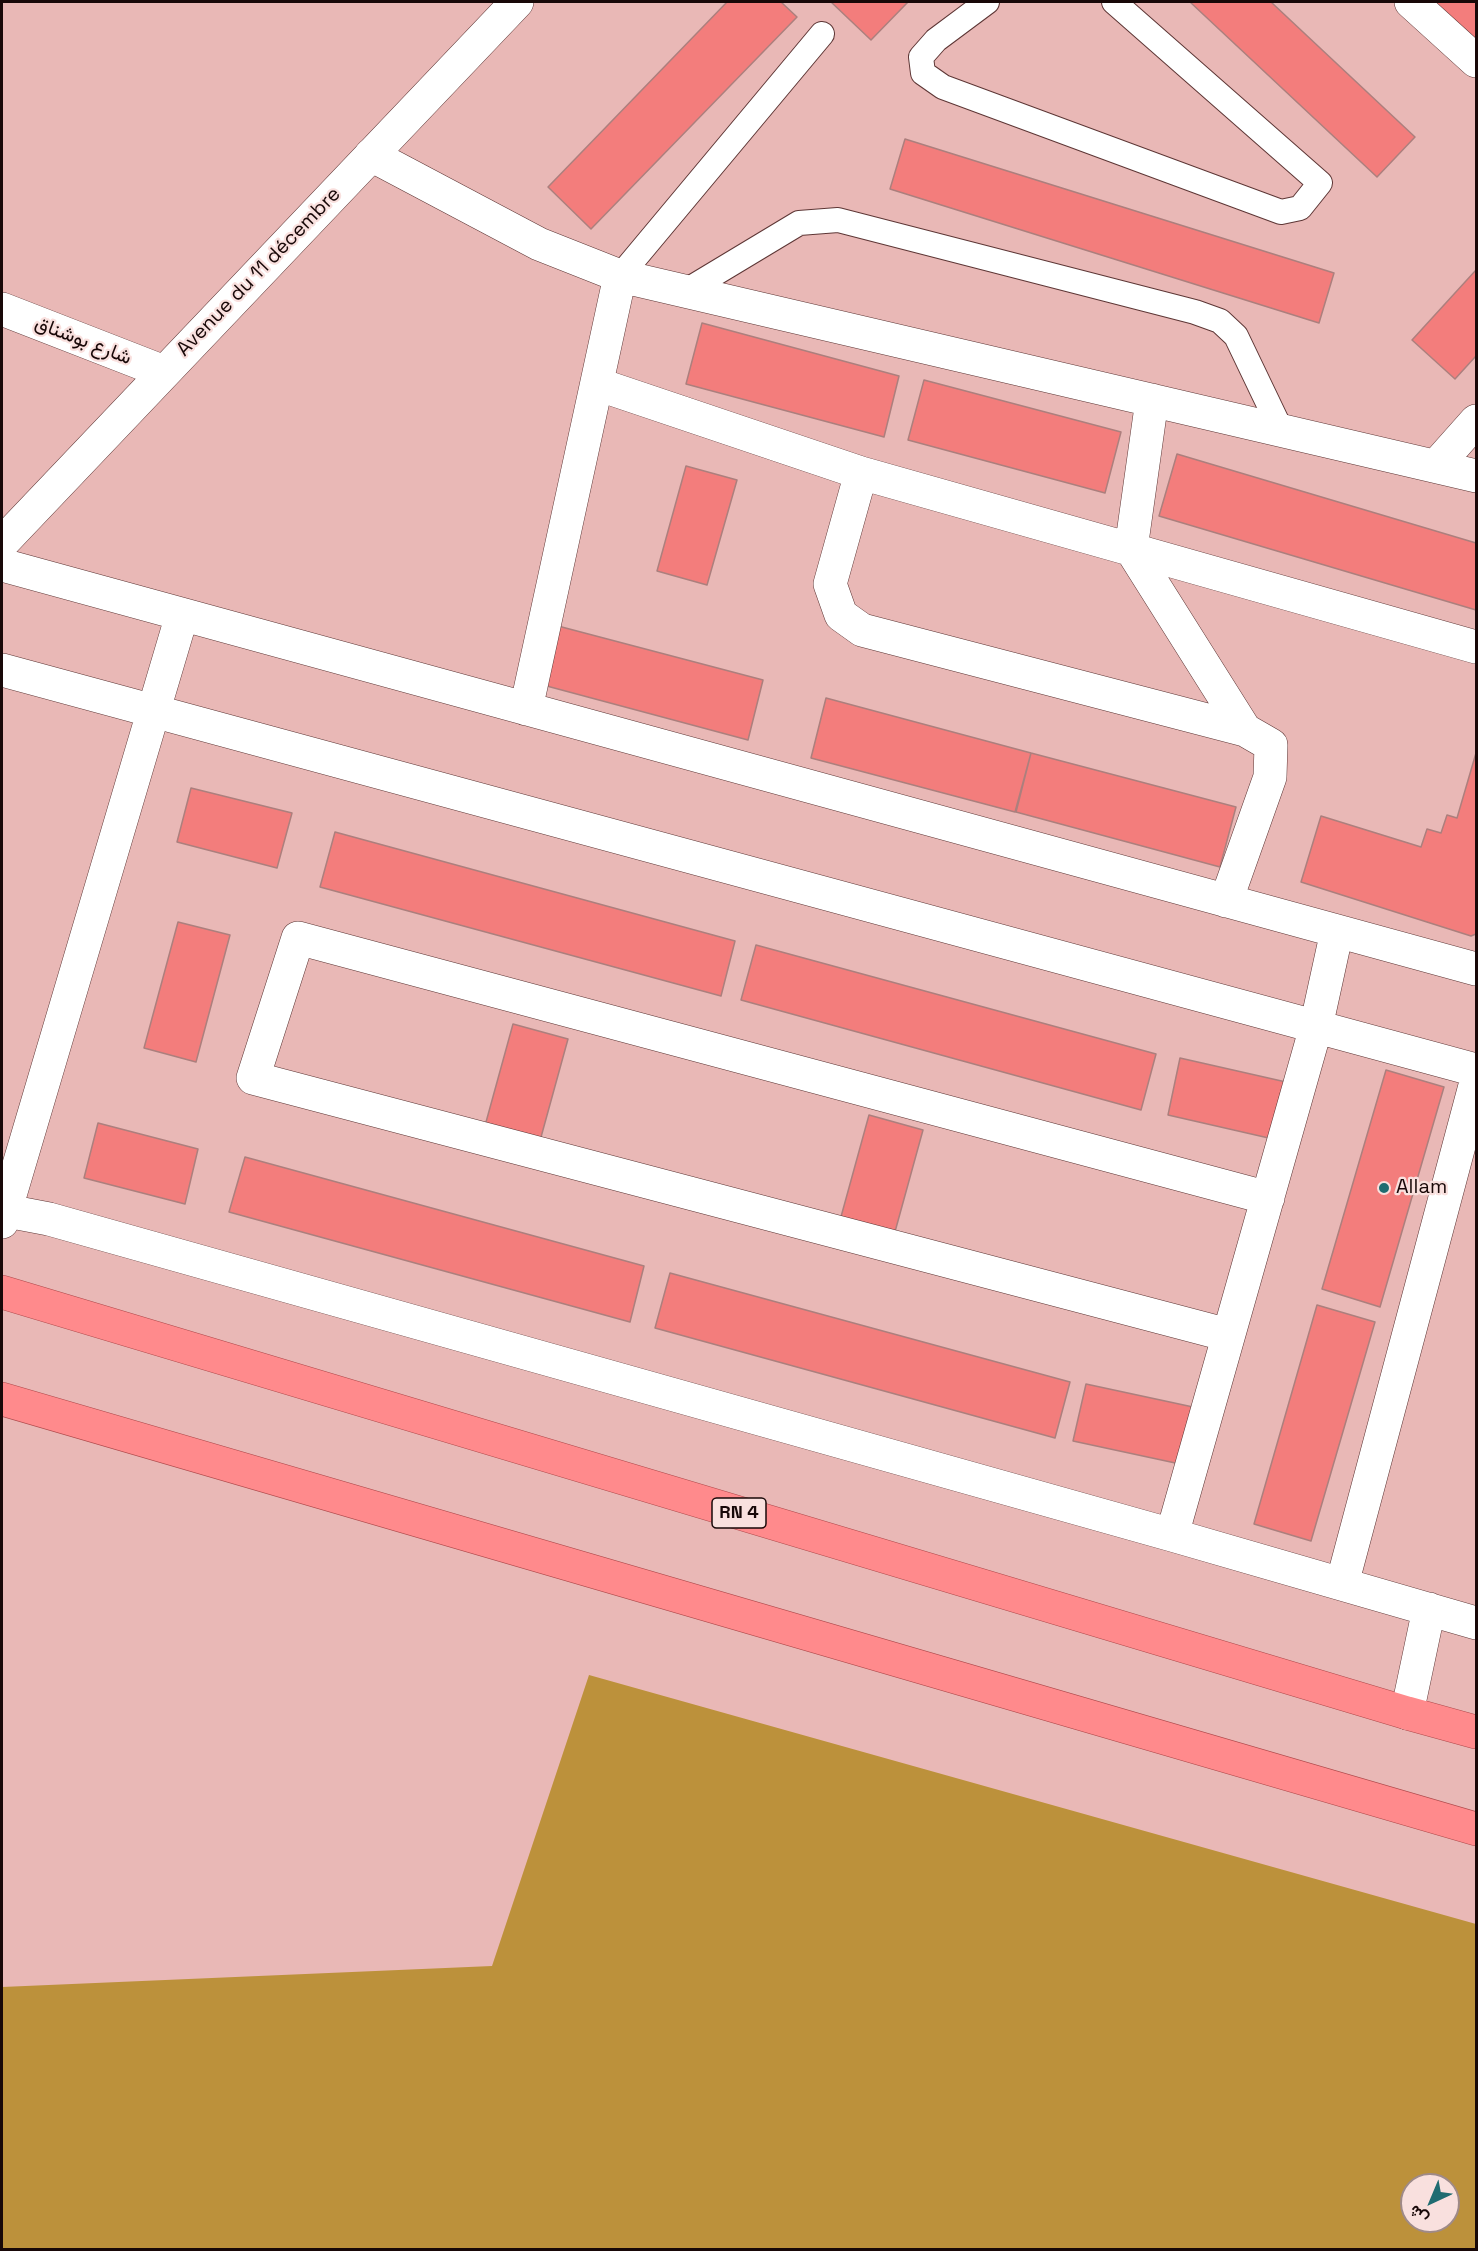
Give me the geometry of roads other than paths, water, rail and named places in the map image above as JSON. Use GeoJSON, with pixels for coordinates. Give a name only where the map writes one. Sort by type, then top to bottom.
{"type":"FeatureCollection","features":[{"type":"Feature","properties":{"kind":"highway","name":"RN 4"},"geometry":{"type":"LineString","coordinates":[[2,1292],[1476,1732]]}},
{"type":"Feature","properties":{"kind":"highway"},"geometry":{"type":"LineString","coordinates":[[2,1399],[1476,1829]]}},
{"type":"Feature","properties":{"kind":"street","name":"Avenue du 11 décembre"},"geometry":{"type":"LineString","coordinates":[[2,543],[517,2]]}},
{"type":"Feature","properties":{"kind":"street"},"geometry":{"type":"LineString","coordinates":[[1411,2],[1476,61]]}},
{"type":"Feature","properties":{"kind":"street"},"geometry":{"type":"LineString","coordinates":[[371,154],[539,244],[620,276],[1476,476]]}},
{"type":"Feature","properties":{"kind":"street"},"geometry":{"type":"LineString","coordinates":[[526,709],[620,276]]}},
{"type":"Feature","properties":{"kind":"street","name":"شارع بوشناق"},"geometry":{"type":"LineString","coordinates":[[2,309],[164,372]]}},
{"type":"Feature","properties":{"kind":"street"},"geometry":{"type":"LineString","coordinates":[[597,384],[861,472],[1476,647]]}},
{"type":"Feature","properties":{"kind":"street"},"geometry":{"type":"LineString","coordinates":[[1152,400],[1131,549],[1245,730]]}},
{"type":"Feature","properties":{"kind":"street"},"geometry":{"type":"LineString","coordinates":[[1436,466],[1476,422]]}},
{"type":"Feature","properties":{"kind":"street"},"geometry":{"type":"LineString","coordinates":[[861,472],[830,584],[841,615],[862,630],[1245,730],[1271,745],[1270,777],[1226,901]]}},
{"type":"Feature","properties":{"kind":"street"},"geometry":{"type":"LineString","coordinates":[[2,565],[1476,969]]}},
{"type":"Feature","properties":{"kind":"street"},"geometry":{"type":"LineString","coordinates":[[182,615],[3,1214],[61,1222],[1476,1623]]}},
{"type":"Feature","properties":{"kind":"street"},"geometry":{"type":"LineString","coordinates":[[2,670],[1476,1070]]}},
{"type":"Feature","properties":{"kind":"street"},"geometry":{"type":"LineString","coordinates":[[1172,1535],[1316,1027],[1337,931]]}},
{"type":"Feature","properties":{"kind":"street"},"geometry":{"type":"LineString","coordinates":[[1228,1335],[253,1078],[298,938],[1268,1198]]}},
{"type":"Feature","properties":{"kind":"street"},"geometry":{"type":"LineString","coordinates":[[1342,1584],[1476,1082]]}},
{"type":"Feature","properties":{"kind":"street"},"geometry":{"type":"LineString","coordinates":[[1407,1713],[1429,1609]]}},
{"type":"Feature","properties":{"kind":"lane"},"geometry":{"type":"LineString","coordinates":[[987,2],[936,40],[921,57],[923,73],[943,87],[1281,212],[1300,208],[1320,183],[1114,2]]}},
{"type":"Feature","properties":{"kind":"lane"},"geometry":{"type":"LineString","coordinates":[[620,276],[822,34]]}},
{"type":"Feature","properties":{"kind":"lane"},"geometry":{"type":"LineString","coordinates":[[686,291],[800,223],[838,220],[1196,312],[1220,321],[1236,336],[1281,430]]}},
{"type":"Feature","properties":{"kind":"place","name":"Allam"},"geometry":{"type":"Point","coordinates":[1384,1188]}}]}
